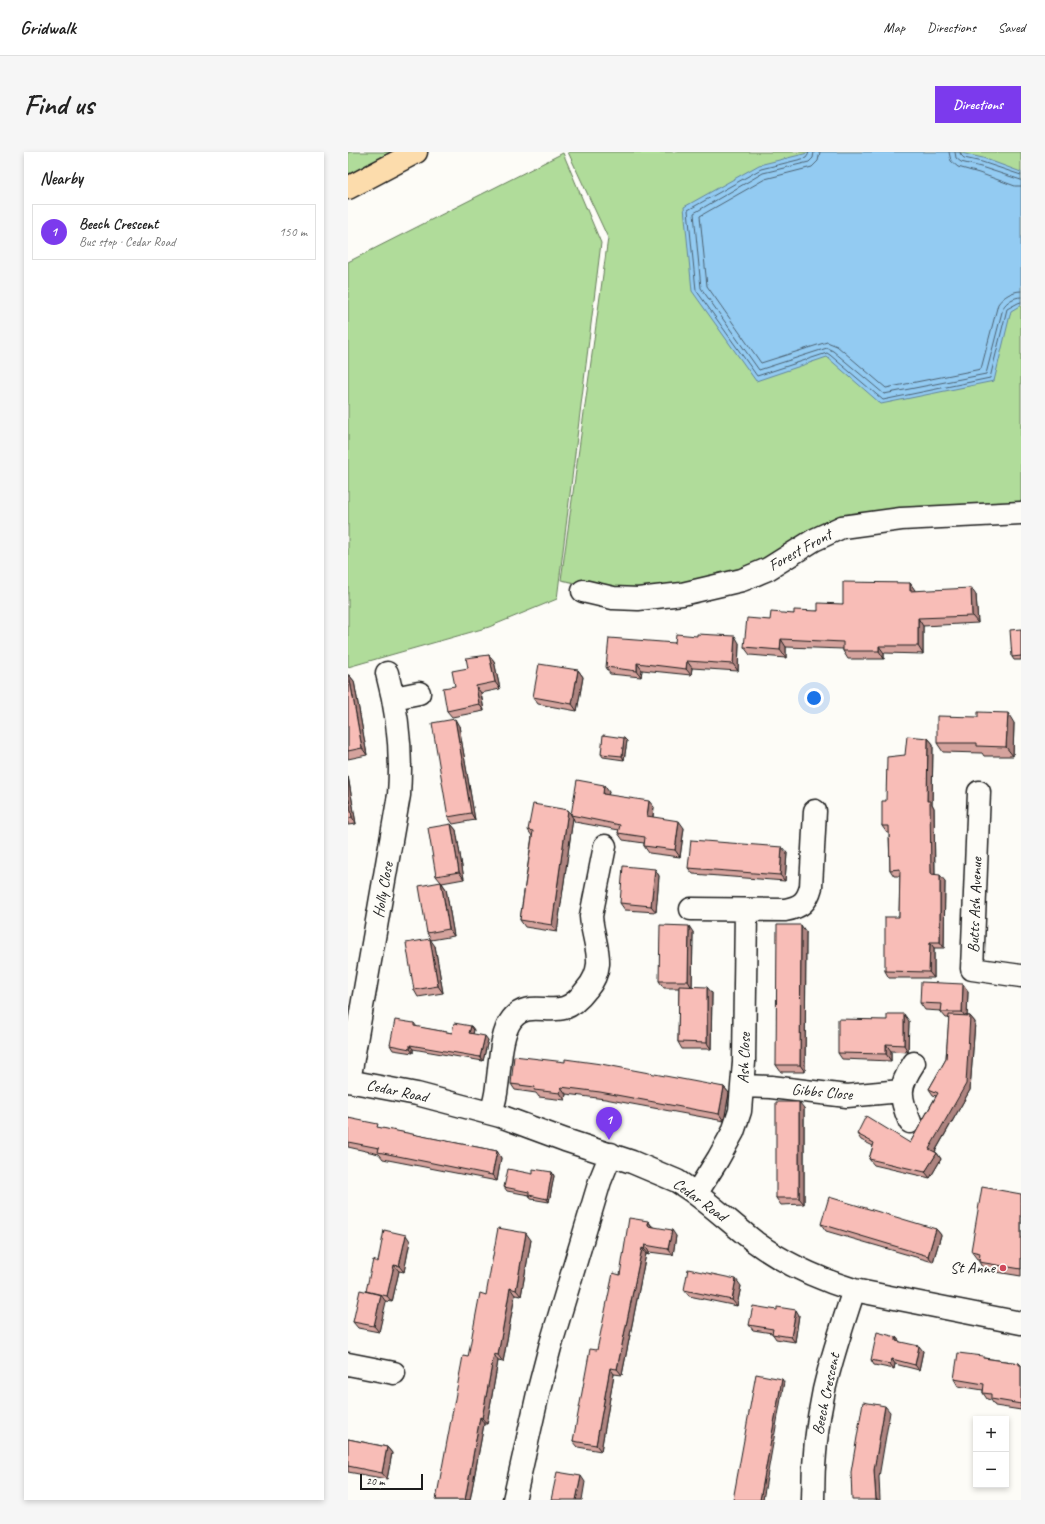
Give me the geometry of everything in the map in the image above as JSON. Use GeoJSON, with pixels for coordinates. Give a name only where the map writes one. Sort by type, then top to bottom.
{"type":"FeatureCollection","features":[{"type":"Feature","properties":{"kind":"main road"},"geometry":{"type":"LineString","coordinates":[[348,188],[416,152]]}},
{"type":"Feature","properties":{"kind":"street","name":"Forest Front"},"geometry":{"type":"LineString","coordinates":[[583,591],[612,598],[638,599],[682,594],[742,580],[768,569],[814,540],[842,527],[901,519],[1021,513]]}},
{"type":"Feature","properties":{"kind":"street","name":"Holly Close"},"geometry":{"type":"LineString","coordinates":[[349,1081],[399,795],[400,750],[394,698],[387,673]]}},
{"type":"Feature","properties":{"kind":"street"},"geometry":{"type":"LineString","coordinates":[[394,698],[419,693]]}},
{"type":"Feature","properties":{"kind":"street","name":"Butts Ash Avenue"},"geometry":{"type":"LineString","coordinates":[[979,792],[972,969],[1021,976]]}},
{"type":"Feature","properties":{"kind":"street"},"geometry":{"type":"LineString","coordinates":[[691,909],[786,910],[796,908],[803,903],[808,896],[811,886],[815,811]]}},
{"type":"Feature","properties":{"kind":"street"},"geometry":{"type":"LineString","coordinates":[[491,1113],[497,1089],[503,1040],[508,1025],[513,1017],[526,1009],[554,1009],[563,1008],[570,1005],[578,1000],[585,992],[595,976],[598,966],[598,957],[592,927],[592,916],[605,846]]}},
{"type":"Feature","properties":{"kind":"street","name":"Ash Close"},"geometry":{"type":"LineString","coordinates":[[696,1194],[733,1132],[740,1111],[743,1086],[746,910]]}},
{"type":"Feature","properties":{"kind":"street"},"geometry":{"type":"LineString","coordinates":[[910,1122],[903,1106],[901,1091],[906,1075],[914,1063]]}},
{"type":"Feature","properties":{"kind":"street","name":"Cedar Road"},"geometry":{"type":"LineString","coordinates":[[349,1081],[417,1094],[491,1113],[565,1140],[611,1154],[664,1175],[696,1194],[756,1243],[788,1263],[837,1285],[854,1290],[1021,1323]]}},
{"type":"Feature","properties":{"kind":"street","name":"Gibbs Close"},"geometry":{"type":"LineString","coordinates":[[743,1086],[771,1087],[847,1096],[901,1091]]}},
{"type":"Feature","properties":{"kind":"street"},"geometry":{"type":"LineString","coordinates":[[514,1500],[550,1347],[600,1181],[611,1154]]}},
{"type":"Feature","properties":{"kind":"street","name":"Beech Crescent"},"geometry":{"type":"LineString","coordinates":[[813,1500],[814,1464],[824,1389],[854,1290]]}},
{"type":"Feature","properties":{"kind":"street"},"geometry":{"type":"LineString","coordinates":[[348,1364],[394,1373]]}},
{"type":"Feature","properties":{"kind":"green space"},"geometry":{"type":"Polygon","coordinates":[[[348,152],[397,152],[348,178],[348,152]]]}},
{"type":"Feature","properties":{"kind":"green space"},"geometry":{"type":"Polygon","coordinates":[[[568,152],[1021,152],[1021,504],[832,520],[762,565],[677,587],[614,591],[561,580],[608,238],[568,152]]]}},
{"type":"Feature","properties":{"kind":"green space"},"geometry":{"type":"Polygon","coordinates":[[[563,153],[601,243],[557,599],[489,627],[348,667],[348,262],[563,153]]]}},
{"type":"Feature","properties":{"kind":"water"},"geometry":{"type":"Polygon","coordinates":[[[812,152],[956,152],[983,158],[1021,172],[1021,305],[1011,311],[994,381],[881,404],[827,357],[756,381],[692,291],[684,207],[759,165],[812,152]]]}},
{"type":"Feature","properties":{"kind":"building"},"geometry":{"type":"Polygon","coordinates":[[[843,582],[910,583],[910,591],[971,588],[972,616],[918,618],[918,646],[879,646],[879,651],[843,651],[843,642],[781,639],[780,650],[744,647],[747,618],[770,620],[771,612],[794,614],[794,610],[818,611],[818,603],[843,604],[843,582]]]}},
{"type":"Feature","properties":{"kind":"building"},"geometry":{"type":"Polygon","coordinates":[[[1021,629],[1021,656],[1012,657],[1010,630],[1021,629]]]}},
{"type":"Feature","properties":{"kind":"building"},"geometry":{"type":"Polygon","coordinates":[[[676,634],[697,636],[697,634],[735,636],[733,664],[687,661],[686,669],[637,663],[637,671],[606,667],[609,638],[675,643],[676,634]]]}},
{"type":"Feature","properties":{"kind":"building"},"geometry":{"type":"Polygon","coordinates":[[[489,655],[495,682],[476,686],[479,704],[447,711],[443,688],[455,686],[452,671],[468,668],[466,658],[489,655]]]}},
{"type":"Feature","properties":{"kind":"building"},"geometry":{"type":"Polygon","coordinates":[[[539,664],[578,670],[572,704],[533,697],[539,664]]]}},
{"type":"Feature","properties":{"kind":"building"},"geometry":{"type":"Polygon","coordinates":[[[348,675],[362,748],[348,751],[348,675]]]}},
{"type":"Feature","properties":{"kind":"building"},"geometry":{"type":"Polygon","coordinates":[[[978,712],[1008,713],[1006,747],[977,746],[977,743],[937,743],[937,716],[978,717],[978,712]]]}},
{"type":"Feature","properties":{"kind":"building"},"geometry":{"type":"Polygon","coordinates":[[[455,719],[471,813],[448,817],[432,723],[455,719]]]}},
{"type":"Feature","properties":{"kind":"building"},"geometry":{"type":"Polygon","coordinates":[[[603,735],[624,738],[622,756],[601,754],[603,735]]]}},
{"type":"Feature","properties":{"kind":"building"},"geometry":{"type":"Polygon","coordinates":[[[907,736],[928,738],[927,801],[930,801],[931,874],[940,875],[940,942],[930,942],[929,972],[885,971],[885,917],[899,917],[900,869],[890,870],[889,826],[882,826],[882,801],[886,801],[887,757],[905,755],[907,736]]]}},
{"type":"Feature","properties":{"kind":"building"},"geometry":{"type":"Polygon","coordinates":[[[577,780],[604,785],[603,794],[649,801],[647,816],[679,821],[675,850],[644,846],[645,837],[618,833],[620,825],[571,815],[577,780]]]}},
{"type":"Feature","properties":{"kind":"building"},"geometry":{"type":"Polygon","coordinates":[[[348,796],[352,817],[348,818],[348,796]]]}},
{"type":"Feature","properties":{"kind":"building"},"geometry":{"type":"Polygon","coordinates":[[[533,804],[568,810],[552,925],[520,920],[533,831],[528,830],[533,804]]]}},
{"type":"Feature","properties":{"kind":"building"},"geometry":{"type":"Polygon","coordinates":[[[451,824],[459,872],[436,876],[428,828],[451,824]]]}},
{"type":"Feature","properties":{"kind":"building"},"geometry":{"type":"Polygon","coordinates":[[[691,840],[782,847],[780,875],[688,868],[691,840]]]}},
{"type":"Feature","properties":{"kind":"building"},"geometry":{"type":"Polygon","coordinates":[[[623,866],[655,869],[651,906],[620,903],[623,866]]]}},
{"type":"Feature","properties":{"kind":"building"},"geometry":{"type":"Polygon","coordinates":[[[441,882],[449,929],[427,933],[419,886],[441,882]]]}},
{"type":"Feature","properties":{"kind":"building"},"geometry":{"type":"Polygon","coordinates":[[[660,925],[689,926],[688,981],[659,981],[660,925]]]}},
{"type":"Feature","properties":{"kind":"building"},"geometry":{"type":"Polygon","coordinates":[[[777,925],[801,925],[800,1065],[776,1065],[777,925]]]}},
{"type":"Feature","properties":{"kind":"building"},"geometry":{"type":"Polygon","coordinates":[[[430,939],[438,986],[414,990],[406,943],[430,939]]]}},
{"type":"Feature","properties":{"kind":"building"},"geometry":{"type":"Polygon","coordinates":[[[921,982],[963,984],[962,1012],[941,1012],[942,1004],[920,1003],[921,982]]]}},
{"type":"Feature","properties":{"kind":"building"},"geometry":{"type":"Polygon","coordinates":[[[679,986],[707,987],[707,1043],[678,1042],[679,986]]]}},
{"type":"Feature","properties":{"kind":"building"},"geometry":{"type":"Polygon","coordinates":[[[887,1014],[904,1014],[904,1045],[886,1044],[886,1054],[838,1053],[838,1019],[887,1020],[887,1014]]]}},
{"type":"Feature","properties":{"kind":"building"},"geometry":{"type":"Polygon","coordinates":[[[949,1015],[970,1016],[966,1084],[929,1149],[937,1153],[925,1172],[869,1159],[874,1143],[857,1134],[866,1116],[910,1143],[938,1093],[929,1089],[946,1059],[949,1015]]]}},
{"type":"Feature","properties":{"kind":"building"},"geometry":{"type":"Polygon","coordinates":[[[395,1020],[414,1023],[414,1026],[452,1033],[454,1023],[471,1026],[469,1033],[485,1036],[480,1057],[410,1045],[410,1049],[390,1045],[395,1020]]]}},
{"type":"Feature","properties":{"kind":"building"},"geometry":{"type":"Polygon","coordinates":[[[514,1056],[565,1062],[565,1059],[601,1064],[724,1087],[719,1114],[600,1092],[561,1087],[560,1093],[534,1090],[535,1087],[511,1084],[514,1056]]]}},
{"type":"Feature","properties":{"kind":"building"},"geometry":{"type":"Polygon","coordinates":[[[776,1102],[799,1102],[799,1198],[776,1198],[776,1102]]]}},
{"type":"Feature","properties":{"kind":"building"},"geometry":{"type":"Polygon","coordinates":[[[348,1118],[378,1124],[377,1127],[497,1151],[492,1175],[378,1152],[379,1148],[348,1142],[348,1118]]]}},
{"type":"Feature","properties":{"kind":"building"},"geometry":{"type":"Polygon","coordinates":[[[508,1169],[533,1174],[533,1169],[552,1172],[547,1199],[529,1195],[529,1192],[504,1187],[508,1169]]]}},
{"type":"Feature","properties":{"kind":"building"},"geometry":{"type":"Polygon","coordinates":[[[982,1187],[1021,1194],[1021,1269],[979,1262],[980,1253],[971,1251],[982,1187]]]}},
{"type":"Feature","properties":{"kind":"building"},"geometry":{"type":"Polygon","coordinates":[[[829,1197],[936,1229],[928,1256],[821,1224],[829,1197]]]}},
{"type":"Feature","properties":{"kind":"building"},"geometry":{"type":"Polygon","coordinates":[[[629,1218],[648,1221],[648,1226],[672,1230],[668,1249],[645,1245],[644,1249],[642,1248],[617,1369],[610,1368],[596,1445],[573,1441],[590,1349],[597,1350],[613,1273],[620,1275],[629,1218]]]}},
{"type":"Feature","properties":{"kind":"building"},"geometry":{"type":"Polygon","coordinates":[[[498,1228],[526,1233],[516,1290],[510,1288],[498,1355],[494,1354],[482,1418],[480,1417],[465,1500],[436,1500],[463,1356],[468,1357],[480,1293],[486,1295],[498,1228]]]}},
{"type":"Feature","properties":{"kind":"building"},"geometry":{"type":"Polygon","coordinates":[[[384,1230],[406,1235],[399,1266],[394,1265],[387,1296],[366,1291],[373,1260],[378,1262],[384,1230]]]}},
{"type":"Feature","properties":{"kind":"building"},"geometry":{"type":"Polygon","coordinates":[[[688,1269],[736,1279],[732,1300],[684,1290],[688,1269]]]}},
{"type":"Feature","properties":{"kind":"building"},"geometry":{"type":"Polygon","coordinates":[[[360,1290],[381,1295],[374,1326],[353,1322],[360,1290]]]}},
{"type":"Feature","properties":{"kind":"building"},"geometry":{"type":"Polygon","coordinates":[[[753,1306],[777,1310],[777,1307],[796,1310],[791,1337],[772,1334],[773,1329],[749,1325],[753,1306]]]}},
{"type":"Feature","properties":{"kind":"building"},"geometry":{"type":"Polygon","coordinates":[[[877,1332],[896,1337],[896,1341],[919,1346],[915,1365],[892,1359],[890,1364],[871,1360],[877,1332]]]}},
{"type":"Feature","properties":{"kind":"building"},"geometry":{"type":"Polygon","coordinates":[[[958,1353],[1019,1363],[1019,1365],[1021,1365],[1021,1404],[991,1399],[991,1394],[983,1393],[984,1384],[954,1379],[958,1353]]]}},
{"type":"Feature","properties":{"kind":"building"},"geometry":{"type":"Polygon","coordinates":[[[756,1374],[782,1379],[760,1500],[733,1500],[756,1374]]]}},
{"type":"Feature","properties":{"kind":"building"},"geometry":{"type":"Polygon","coordinates":[[[863,1402],[885,1406],[874,1470],[876,1500],[852,1500],[851,1472],[863,1402]]]}},
{"type":"Feature","properties":{"kind":"building"},"geometry":{"type":"Polygon","coordinates":[[[348,1439],[387,1447],[382,1473],[348,1466],[348,1439]]]}},
{"type":"Feature","properties":{"kind":"building"},"geometry":{"type":"Polygon","coordinates":[[[557,1472],[581,1476],[576,1500],[551,1500],[557,1472]]]}},
{"type":"Feature","properties":{"kind":"place","name":"Beech Crescent"},"geometry":{"type":"Point","coordinates":[609,1140]}},
{"type":"Feature","properties":{"kind":"place","name":"St Anne"},"geometry":{"type":"Point","coordinates":[1003,1268]}}]}
